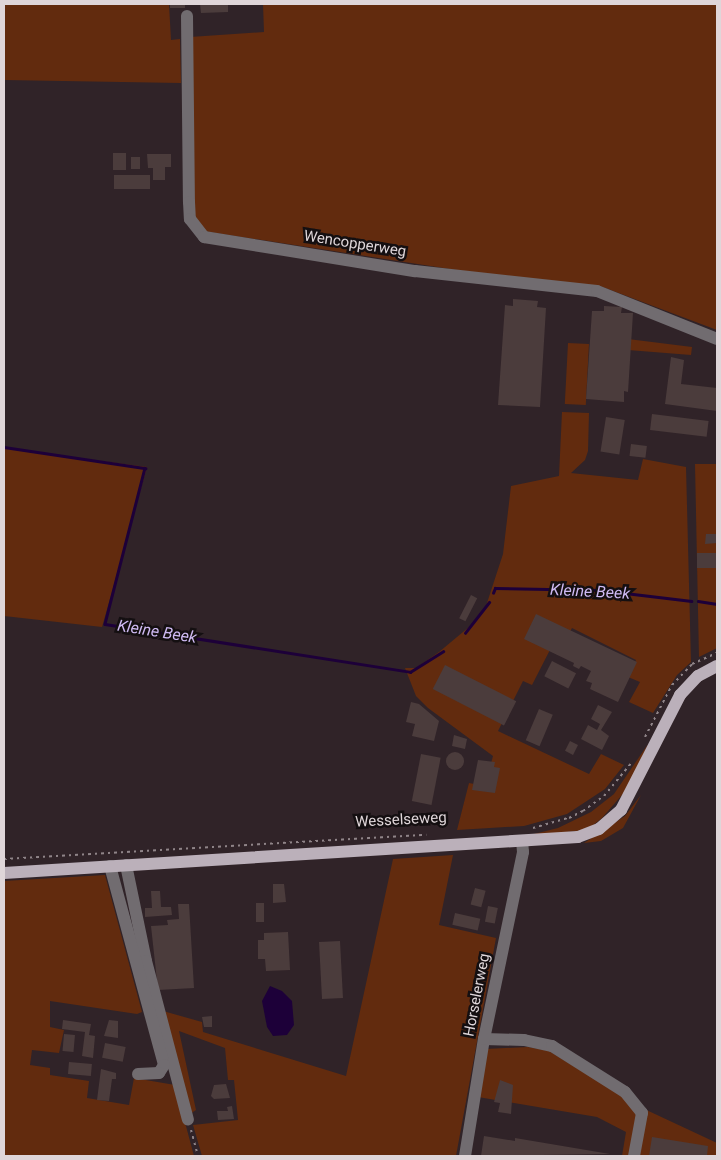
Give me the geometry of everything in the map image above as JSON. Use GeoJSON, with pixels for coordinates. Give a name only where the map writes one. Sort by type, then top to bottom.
{"type":"FeatureCollection","features":[{"type":"Feature","properties":{"kind":"main road","name":"Wesselseweg"},"geometry":{"type":"LineString","coordinates":[[4,873],[578,837],[611,820],[628,800],[680,695],[698,676],[717,666]]}},
{"type":"Feature","properties":{"kind":"street","name":"Wencopperweg"},"geometry":{"type":"LineString","coordinates":[[187,16],[190,219],[196,230],[204,236],[415,270],[597,291],[717,339]]}},
{"type":"Feature","properties":{"kind":"street","name":"Horselerweg"},"geometry":{"type":"LineString","coordinates":[[465,1156],[484,1039],[523,852],[522,842]]}},
{"type":"Feature","properties":{"kind":"street"},"geometry":{"type":"LineString","coordinates":[[126,865],[146,961],[188,1120]]}},
{"type":"Feature","properties":{"kind":"street"},"geometry":{"type":"LineString","coordinates":[[110,866],[164,1065],[159,1073],[138,1074]]}},
{"type":"Feature","properties":{"kind":"street"},"geometry":{"type":"LineString","coordinates":[[484,1039],[524,1040],[552,1046],[625,1092],[642,1113],[634,1156]]}},
{"type":"Feature","properties":{"kind":"path"},"geometry":{"type":"LineString","coordinates":[[643,741],[672,685],[692,664],[717,653]]}},
{"type":"Feature","properties":{"kind":"path"},"geometry":{"type":"LineString","coordinates":[[528,829],[554,823],[583,811],[604,796],[634,758]]}},
{"type":"Feature","properties":{"kind":"path","name":"Wesselseweg"},"geometry":{"type":"LineString","coordinates":[[4,859],[435,834]]}},
{"type":"Feature","properties":{"kind":"path"},"geometry":{"type":"LineString","coordinates":[[188,1120],[198,1156]]}},
{"type":"Feature","properties":{"kind":"shaded area"},"geometry":{"type":"Polygon","coordinates":[[[4,4],[169,4],[171,40],[180,39],[181,83],[4,80],[4,4]]]}},
{"type":"Feature","properties":{"kind":"shaded area"},"geometry":{"type":"Polygon","coordinates":[[[263,4],[717,4],[717,330],[600,286],[463,271],[203,231],[193,216],[190,37],[264,32],[263,4]]]}},
{"type":"Feature","properties":{"kind":"shaded area"},"geometry":{"type":"Polygon","coordinates":[[[628,339],[692,347],[691,355],[628,350],[628,339]]]}},
{"type":"Feature","properties":{"kind":"shaded area"},"geometry":{"type":"Polygon","coordinates":[[[568,343],[589,344],[586,405],[565,404],[568,343]]]}},
{"type":"Feature","properties":{"kind":"shaded area"},"geometry":{"type":"Polygon","coordinates":[[[562,412],[589,413],[588,451],[585,460],[571,473],[638,480],[643,459],[686,467],[691,662],[677,675],[653,713],[629,702],[640,682],[628,677],[636,660],[572,628],[563,644],[554,642],[532,685],[523,681],[498,731],[589,774],[601,754],[624,765],[605,789],[567,814],[524,826],[457,830],[469,783],[485,786],[493,756],[428,708],[416,696],[405,668],[416,668],[439,652],[475,622],[486,606],[503,554],[511,486],[559,476],[562,412]]]}},
{"type":"Feature","properties":{"kind":"shaded area"},"geometry":{"type":"Polygon","coordinates":[[[4,448],[147,467],[102,627],[4,616],[4,448]]]}},
{"type":"Feature","properties":{"kind":"shaded area"},"geometry":{"type":"Polygon","coordinates":[[[695,464],[717,464],[717,648],[699,657],[695,464]]]}},
{"type":"Feature","properties":{"kind":"shaded area"},"geometry":{"type":"Polygon","coordinates":[[[648,744],[628,788],[602,818],[587,830],[526,836],[558,828],[591,812],[614,794],[648,744]]]}},
{"type":"Feature","properties":{"kind":"shaded area"},"geometry":{"type":"Polygon","coordinates":[[[641,795],[623,828],[601,841],[584,843],[625,816],[641,795]]]}},
{"type":"Feature","properties":{"kind":"shaded area"},"geometry":{"type":"Polygon","coordinates":[[[453,855],[439,925],[496,938],[456,1156],[202,1156],[193,1125],[238,1120],[234,1080],[228,1080],[225,1048],[179,1031],[196,1110],[190,1114],[163,1011],[202,1022],[203,1032],[346,1076],[393,859],[453,855]]]}},
{"type":"Feature","properties":{"kind":"shaded area"},"geometry":{"type":"Polygon","coordinates":[[[105,875],[142,1012],[137,1014],[50,1001],[50,1027],[64,1030],[59,1053],[32,1050],[30,1065],[50,1068],[50,1075],[89,1081],[87,1098],[129,1105],[134,1078],[175,1085],[194,1156],[4,1156],[4,881],[105,875]]]}},
{"type":"Feature","properties":{"kind":"shaded area"},"geometry":{"type":"Polygon","coordinates":[[[270,986],[282,991],[292,1001],[294,1025],[287,1035],[273,1036],[267,1027],[262,1001],[270,986]]]}},
{"type":"Feature","properties":{"kind":"shaded area"},"geometry":{"type":"Polygon","coordinates":[[[528,1047],[549,1051],[640,1107],[717,1143],[717,1156],[622,1156],[626,1132],[597,1117],[478,1097],[486,1049],[528,1047]]]}},
{"type":"Feature","properties":{"kind":"building"},"geometry":{"type":"Polygon","coordinates":[[[170,4],[185,4],[185,8],[170,8],[170,4]]]}},
{"type":"Feature","properties":{"kind":"building"},"geometry":{"type":"Polygon","coordinates":[[[200,4],[228,4],[228,12],[201,13],[200,4]]]}},
{"type":"Feature","properties":{"kind":"building"},"geometry":{"type":"Polygon","coordinates":[[[113,153],[126,153],[126,170],[113,170],[113,153]]]}},
{"type":"Feature","properties":{"kind":"building"},"geometry":{"type":"Polygon","coordinates":[[[147,154],[171,154],[171,167],[165,167],[165,180],[153,180],[153,168],[148,168],[147,154]]]}},
{"type":"Feature","properties":{"kind":"building"},"geometry":{"type":"Polygon","coordinates":[[[131,157],[140,157],[140,169],[131,169],[131,157]]]}},
{"type":"Feature","properties":{"kind":"building"},"geometry":{"type":"Polygon","coordinates":[[[114,175],[150,175],[150,189],[114,189],[114,175]]]}},
{"type":"Feature","properties":{"kind":"building"},"geometry":{"type":"Polygon","coordinates":[[[513,299],[538,301],[537,307],[546,308],[540,407],[498,405],[505,305],[513,306],[513,299]]]}},
{"type":"Feature","properties":{"kind":"building"},"geometry":{"type":"Polygon","coordinates":[[[604,306],[622,307],[621,313],[633,313],[628,392],[624,391],[624,402],[586,399],[592,311],[604,311],[604,306]]]}},
{"type":"Feature","properties":{"kind":"building"},"geometry":{"type":"Polygon","coordinates":[[[671,357],[684,360],[681,384],[717,388],[717,411],[665,404],[671,357]]]}},
{"type":"Feature","properties":{"kind":"building"},"geometry":{"type":"Polygon","coordinates":[[[652,414],[709,421],[707,437],[650,430],[652,414]]]}},
{"type":"Feature","properties":{"kind":"building"},"geometry":{"type":"Polygon","coordinates":[[[606,417],[625,420],[619,455],[601,452],[606,417]]]}},
{"type":"Feature","properties":{"kind":"building"},"geometry":{"type":"Polygon","coordinates":[[[631,444],[647,446],[645,458],[630,456],[631,444]]]}},
{"type":"Feature","properties":{"kind":"building"},"geometry":{"type":"Polygon","coordinates":[[[706,534],[717,534],[717,543],[705,544],[706,534]]]}},
{"type":"Feature","properties":{"kind":"building"},"geometry":{"type":"Polygon","coordinates":[[[697,553],[717,553],[717,568],[697,568],[697,553]]]}},
{"type":"Feature","properties":{"kind":"building"},"geometry":{"type":"Polygon","coordinates":[[[471,595],[477,598],[465,621],[459,618],[471,595]]]}},
{"type":"Feature","properties":{"kind":"building"},"geometry":{"type":"Polygon","coordinates":[[[536,614],[637,662],[618,702],[590,689],[592,683],[586,681],[591,671],[581,666],[579,669],[573,666],[574,663],[524,639],[536,614]]]}},
{"type":"Feature","properties":{"kind":"building"},"geometry":{"type":"Polygon","coordinates":[[[552,661],[576,673],[568,688],[544,676],[552,661]]]}},
{"type":"Feature","properties":{"kind":"building"},"geometry":{"type":"Polygon","coordinates":[[[445,665],[516,701],[504,725],[433,689],[445,665]]]}},
{"type":"Feature","properties":{"kind":"building"},"geometry":{"type":"Polygon","coordinates":[[[411,702],[419,704],[439,721],[434,741],[412,736],[415,724],[406,722],[411,702]]]}},
{"type":"Feature","properties":{"kind":"building"},"geometry":{"type":"Polygon","coordinates":[[[598,705],[612,712],[601,730],[609,736],[602,750],[581,739],[588,725],[597,730],[600,724],[591,719],[598,705]]]}},
{"type":"Feature","properties":{"kind":"building"},"geometry":{"type":"Polygon","coordinates":[[[539,709],[553,715],[540,746],[526,740],[539,709]]]}},
{"type":"Feature","properties":{"kind":"building"},"geometry":{"type":"Polygon","coordinates":[[[454,735],[467,739],[465,749],[452,746],[454,735]]]}},
{"type":"Feature","properties":{"kind":"building"},"geometry":{"type":"Polygon","coordinates":[[[570,741],[578,745],[573,755],[565,751],[570,741]]]}},
{"type":"Feature","properties":{"kind":"building"},"geometry":{"type":"Polygon","coordinates":[[[455,752],[461,755],[464,761],[461,767],[455,770],[449,767],[446,761],[449,755],[455,752]]]}},
{"type":"Feature","properties":{"kind":"building"},"geometry":{"type":"Polygon","coordinates":[[[421,754],[441,758],[431,805],[412,801],[421,754]]]}},
{"type":"Feature","properties":{"kind":"building"},"geometry":{"type":"Polygon","coordinates":[[[478,760],[495,762],[494,767],[500,768],[495,793],[472,790],[478,760]]]}},
{"type":"Feature","properties":{"kind":"building"},"geometry":{"type":"Polygon","coordinates":[[[273,884],[284,884],[286,902],[273,903],[273,884]]]}},
{"type":"Feature","properties":{"kind":"building"},"geometry":{"type":"Polygon","coordinates":[[[475,888],[486,891],[481,907],[471,904],[475,888]]]}},
{"type":"Feature","properties":{"kind":"building"},"geometry":{"type":"Polygon","coordinates":[[[151,891],[160,891],[161,907],[171,907],[172,915],[145,917],[145,908],[152,908],[151,891]]]}},
{"type":"Feature","properties":{"kind":"building"},"geometry":{"type":"Polygon","coordinates":[[[256,903],[264,903],[264,922],[256,922],[256,903]]]}},
{"type":"Feature","properties":{"kind":"building"},"geometry":{"type":"Polygon","coordinates":[[[178,904],[189,904],[194,988],[158,990],[151,926],[168,925],[167,920],[179,919],[178,904]]]}},
{"type":"Feature","properties":{"kind":"building"},"geometry":{"type":"Polygon","coordinates":[[[488,906],[498,908],[495,924],[485,922],[488,906]]]}},
{"type":"Feature","properties":{"kind":"building"},"geometry":{"type":"Polygon","coordinates":[[[455,913],[480,919],[478,931],[452,925],[455,913]]]}},
{"type":"Feature","properties":{"kind":"building"},"geometry":{"type":"Polygon","coordinates":[[[288,932],[290,970],[266,971],[265,959],[258,959],[258,940],[264,940],[264,933],[288,932]]]}},
{"type":"Feature","properties":{"kind":"building"},"geometry":{"type":"Polygon","coordinates":[[[340,941],[343,998],[322,999],[319,942],[340,941]]]}},
{"type":"Feature","properties":{"kind":"building"},"geometry":{"type":"Polygon","coordinates":[[[212,1016],[212,1027],[204,1027],[202,1017],[212,1016]]]}},
{"type":"Feature","properties":{"kind":"building"},"geometry":{"type":"Polygon","coordinates":[[[63,1020],[91,1024],[89,1035],[95,1036],[93,1058],[82,1056],[85,1032],[62,1029],[63,1020]]]}},
{"type":"Feature","properties":{"kind":"building"},"geometry":{"type":"Polygon","coordinates":[[[109,1020],[118,1021],[118,1038],[104,1036],[109,1020]]]}},
{"type":"Feature","properties":{"kind":"building"},"geometry":{"type":"Polygon","coordinates":[[[64,1034],[75,1035],[73,1052],[63,1051],[64,1034]]]}},
{"type":"Feature","properties":{"kind":"building"},"geometry":{"type":"Polygon","coordinates":[[[105,1043],[126,1047],[123,1062],[102,1058],[105,1043]]]}},
{"type":"Feature","properties":{"kind":"building"},"geometry":{"type":"Polygon","coordinates":[[[69,1062],[92,1064],[91,1076],[68,1074],[69,1062]]]}},
{"type":"Feature","properties":{"kind":"building"},"geometry":{"type":"Polygon","coordinates":[[[101,1069],[116,1073],[116,1079],[112,1079],[109,1101],[97,1100],[101,1069]]]}},
{"type":"Feature","properties":{"kind":"building"},"geometry":{"type":"Polygon","coordinates":[[[500,1080],[513,1085],[511,1114],[498,1112],[500,1103],[494,1102],[500,1080]]]}},
{"type":"Feature","properties":{"kind":"building"},"geometry":{"type":"Polygon","coordinates":[[[226,1084],[230,1098],[214,1099],[211,1096],[214,1085],[226,1084]]]}},
{"type":"Feature","properties":{"kind":"building"},"geometry":{"type":"Polygon","coordinates":[[[232,1106],[234,1119],[218,1120],[217,1111],[228,1111],[227,1107],[232,1106]]]}},
{"type":"Feature","properties":{"kind":"building"},"geometry":{"type":"Polygon","coordinates":[[[484,1136],[515,1141],[515,1138],[610,1154],[481,1156],[484,1136]]]}},
{"type":"Feature","properties":{"kind":"building"},"geometry":{"type":"Polygon","coordinates":[[[652,1137],[708,1146],[707,1156],[649,1156],[652,1137]]]}},
{"type":"Feature","properties":{"kind":"waterway","name":"Kleine Beek"},"geometry":{"type":"LineString","coordinates":[[4,447],[145,468],[105,624],[410,672],[443,651]]}},
{"type":"Feature","properties":{"kind":"waterway","name":"Kleine Beek"},"geometry":{"type":"LineString","coordinates":[[493,593],[495,588],[600,590],[691,601]]}},
{"type":"Feature","properties":{"kind":"waterway","name":"Kleine Beek"},"geometry":{"type":"LineString","coordinates":[[698,601],[717,604]]}},
{"type":"Feature","properties":{"kind":"waterway","name":"Kleine Beek"},"geometry":{"type":"LineString","coordinates":[[465,633],[489,602]]}}]}
